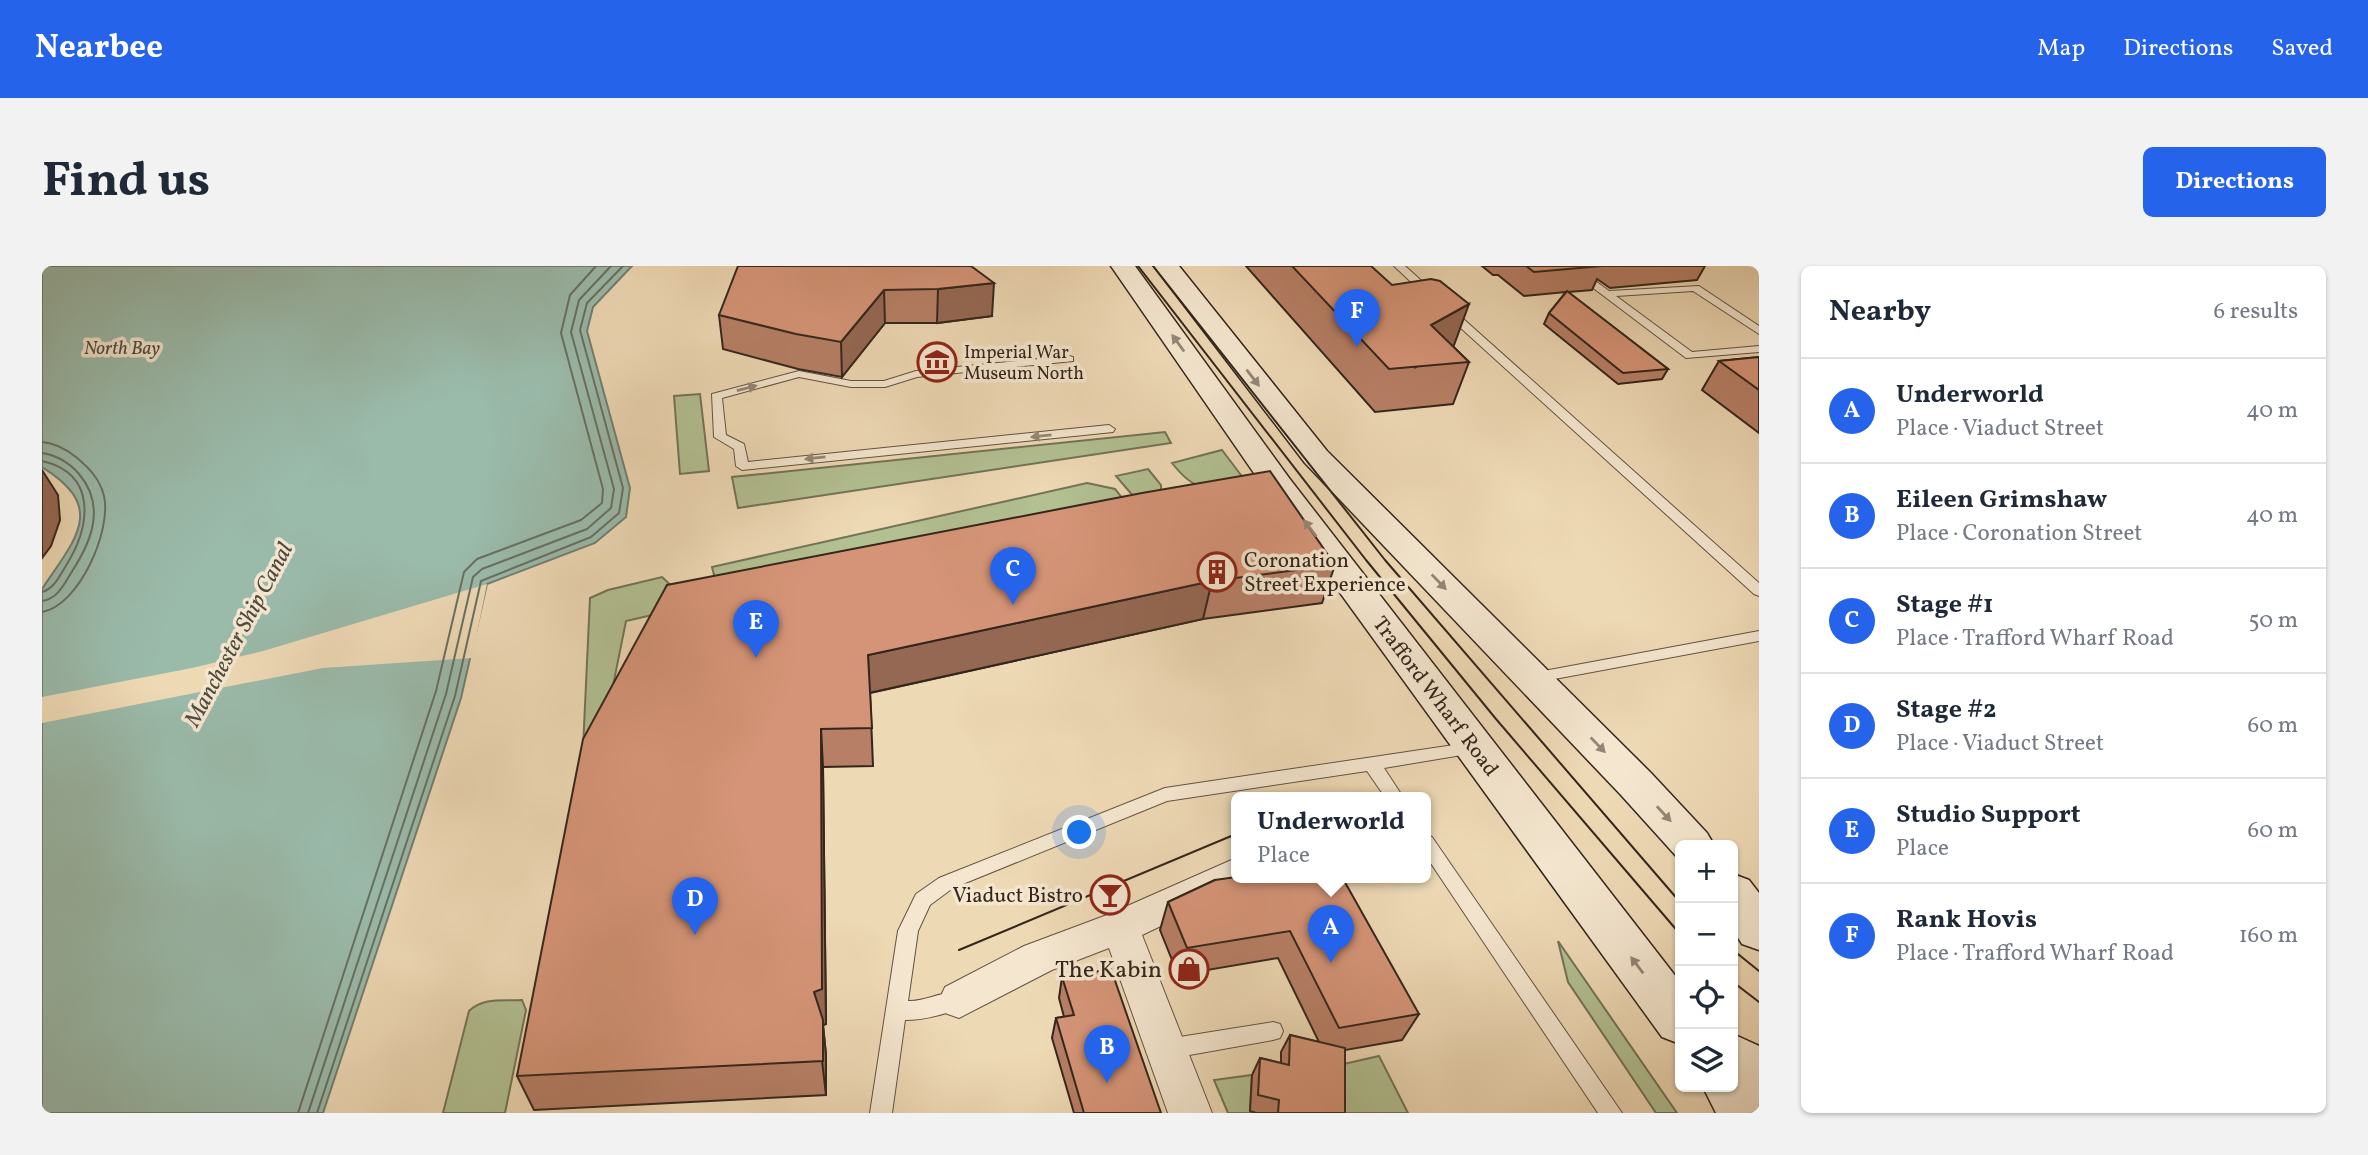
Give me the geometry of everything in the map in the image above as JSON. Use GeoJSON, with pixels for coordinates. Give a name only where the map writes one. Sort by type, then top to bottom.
{"type":"FeatureCollection","features":[{"type":"Feature","properties":{"kind":"street","name":"Trafford Wharf Road"},"geometry":{"type":"LineString","coordinates":[[1123,266],[1270,486],[1475,748],[1675,1013]]}},
{"type":"Feature","properties":{"kind":"street"},"geometry":{"type":"LineString","coordinates":[[1166,266],[1316,457],[1687,840]]}},
{"type":"Feature","properties":{"kind":"street"},"geometry":{"type":"LineString","coordinates":[[959,1000],[1038,958],[1120,927],[1231,876]]}},
{"type":"Feature","properties":{"kind":"street"},"geometry":{"type":"LineString","coordinates":[[1738,900],[1759,930]]}},
{"type":"Feature","properties":{"kind":"street"},"geometry":{"type":"LineString","coordinates":[[1120,927],[1190,1113]]}},
{"type":"Feature","properties":{"kind":"street"},"geometry":{"type":"LineString","coordinates":[[1738,1061],[1759,1074]]}},
{"type":"Feature","properties":{"kind":"street"},"geometry":{"type":"LineString","coordinates":[[1733,1092],[1748,1113]]}},
{"type":"Feature","properties":{"kind":"street"},"geometry":{"type":"LineString","coordinates":[[1754,1113],[1759,1106]]}},
{"type":"Feature","properties":{"kind":"lane"},"geometry":{"type":"LineString","coordinates":[[1399,266],[1759,591]]}},
{"type":"Feature","properties":{"kind":"lane"},"geometry":{"type":"LineString","coordinates":[[1569,266],[1690,356],[1759,349]]}},
{"type":"Feature","properties":{"kind":"lane"},"geometry":{"type":"LineString","coordinates":[[1607,294],[1695,288],[1759,331]]}},
{"type":"Feature","properties":{"kind":"lane"},"geometry":{"type":"LineString","coordinates":[[1069,359],[916,374],[885,384],[851,384],[799,374],[716,396],[720,437],[740,447],[742,466],[1109,429]]}},
{"type":"Feature","properties":{"kind":"lane"},"geometry":{"type":"LineString","coordinates":[[1533,678],[1759,636]]}},
{"type":"Feature","properties":{"kind":"lane"},"geometry":{"type":"LineString","coordinates":[[881,1113],[908,931],[923,900],[946,883],[1165,795],[1475,748]]}},
{"type":"Feature","properties":{"kind":"lane"},"geometry":{"type":"LineString","coordinates":[[1372,764],[1392,792]]}},
{"type":"Feature","properties":{"kind":"lane"},"geometry":{"type":"LineString","coordinates":[[1431,849],[1611,1113]]}},
{"type":"Feature","properties":{"kind":"lane"},"geometry":{"type":"LineString","coordinates":[[896,1010],[921,1011],[959,1000]]}},
{"type":"Feature","properties":{"kind":"lane"},"geometry":{"type":"LineString","coordinates":[[1167,1049],[1273,1031]]}},
{"type":"Feature","properties":{"kind":"green space"},"geometry":{"type":"Polygon","coordinates":[[[700,394],[709,471],[680,474],[674,396],[700,394]]]}},
{"type":"Feature","properties":{"kind":"green space"},"geometry":{"type":"Polygon","coordinates":[[[1165,432],[1171,443],[738,508],[732,477],[1165,432]]]}},
{"type":"Feature","properties":{"kind":"green space"},"geometry":{"type":"Polygon","coordinates":[[[1222,450],[1247,483],[1205,488],[1189,481],[1172,463],[1222,450]]]}},
{"type":"Feature","properties":{"kind":"green space"},"geometry":{"type":"Polygon","coordinates":[[[1148,469],[1161,485],[1161,493],[1140,504],[1116,476],[1148,469]]]}},
{"type":"Feature","properties":{"kind":"green space"},"geometry":{"type":"Polygon","coordinates":[[[1087,483],[1115,489],[1140,520],[719,595],[712,567],[1087,483]]]}},
{"type":"Feature","properties":{"kind":"green space"},"geometry":{"type":"Polygon","coordinates":[[[662,577],[677,591],[665,612],[626,621],[587,815],[580,813],[590,598],[608,590],[662,577]]]}},
{"type":"Feature","properties":{"kind":"green space"},"geometry":{"type":"Polygon","coordinates":[[[1558,941],[1677,1113],[1656,1113],[1568,982],[1558,941]]]}},
{"type":"Feature","properties":{"kind":"green space"},"geometry":{"type":"Polygon","coordinates":[[[522,1000],[526,1010],[505,1113],[443,1113],[469,1011],[487,1002],[522,1000]]]}},
{"type":"Feature","properties":{"kind":"green space"},"geometry":{"type":"Polygon","coordinates":[[[1379,1056],[1408,1113],[1334,1113],[1335,1066],[1379,1056]]]}},
{"type":"Feature","properties":{"kind":"green space"},"geometry":{"type":"Polygon","coordinates":[[[1252,1075],[1250,1111],[1255,1113],[1228,1113],[1214,1080],[1252,1075]]]}},
{"type":"Feature","properties":{"kind":"water"},"geometry":{"type":"Polygon","coordinates":[[[42,266],[632,266],[593,307],[587,331],[630,488],[626,517],[595,543],[487,584],[461,698],[323,1113],[42,1113],[42,589],[74,539],[80,510],[74,496],[62,482],[42,467],[42,266]]]}},
{"type":"Feature","properties":{"kind":"pier"},"geometry":{"type":"Polygon","coordinates":[[[487,584],[472,658],[323,668],[42,723],[42,697],[192,668],[263,651],[487,584]]]}},
{"type":"Feature","properties":{"kind":"building"},"geometry":{"type":"Polygon","coordinates":[[[738,266],[971,266],[994,283],[938,289],[884,290],[841,342],[719,315],[738,266]]]}},
{"type":"Feature","properties":{"kind":"building"},"geometry":{"type":"Polygon","coordinates":[[[1292,266],[1371,266],[1392,285],[1431,279],[1440,281],[1469,304],[1431,325],[1469,362],[1389,369],[1292,266]]]}},
{"type":"Feature","properties":{"kind":"building"},"geometry":{"type":"Polygon","coordinates":[[[1526,266],[1602,266],[1534,272],[1526,266]]]}},
{"type":"Feature","properties":{"kind":"building"},"geometry":{"type":"Polygon","coordinates":[[[1567,291],[1668,369],[1623,373],[1549,313],[1567,291]]]}},
{"type":"Feature","properties":{"kind":"building"},"geometry":{"type":"Polygon","coordinates":[[[1759,357],[1759,390],[1719,361],[1759,357]]]}},
{"type":"Feature","properties":{"kind":"building"},"geometry":{"type":"Polygon","coordinates":[[[1270,471],[1335,565],[1212,581],[868,655],[872,728],[821,729],[822,989],[814,992],[823,1020],[823,1061],[517,1076],[583,739],[667,585],[1142,493],[1270,471]]]}},
{"type":"Feature","properties":{"kind":"building"},"geometry":{"type":"Polygon","coordinates":[[[1231,878],[1231,883],[1345,883],[1419,1014],[1339,1028],[1290,931],[1187,948],[1168,902],[1215,880],[1231,878]]]}},
{"type":"Feature","properties":{"kind":"building"},"geometry":{"type":"Polygon","coordinates":[[[1111,969],[1161,1113],[1084,1113],[1056,1018],[1074,1015],[1062,977],[1111,969]]]}},
{"type":"Feature","properties":{"kind":"building"},"geometry":{"type":"Polygon","coordinates":[[[1290,1035],[1345,1048],[1345,1113],[1278,1113],[1279,1100],[1258,1095],[1260,1058],[1289,1065],[1290,1035]]]}},
{"type":"Feature","properties":{"kind":"tram line"},"geometry":{"type":"LineString","coordinates":[[1138,266],[1366,560],[1496,719],[1675,928]]}},
{"type":"Feature","properties":{"kind":"tram line"},"geometry":{"type":"LineString","coordinates":[[1153,266],[1385,560],[1675,896]]}},
{"type":"Feature","properties":{"kind":"tram line"},"geometry":{"type":"LineString","coordinates":[[959,950],[1231,836]]}},
{"type":"Feature","properties":{"kind":"tram line"},"geometry":{"type":"LineString","coordinates":[[1738,954],[1759,971]]}},
{"type":"Feature","properties":{"kind":"tram line"},"geometry":{"type":"LineString","coordinates":[[1738,986],[1759,1002]]}},
{"type":"Feature","properties":{"kind":"place","name":"Rank Hovis"},"geometry":{"type":"Point","coordinates":[1357,347]}},
{"type":"Feature","properties":{"kind":"place","name":"Imperial War Museum North"},"geometry":{"type":"Point","coordinates":[937,362]}},
{"type":"Feature","properties":{"kind":"place","name":"Coronation Street Experience"},"geometry":{"type":"Point","coordinates":[1217,572]}},
{"type":"Feature","properties":{"kind":"place","name":"Stage #1"},"geometry":{"type":"Point","coordinates":[1013,605]}},
{"type":"Feature","properties":{"kind":"place","name":"Studio Support"},"geometry":{"type":"Point","coordinates":[756,658]}},
{"type":"Feature","properties":{"kind":"place","name":"Viaduct Bistro"},"geometry":{"type":"Point","coordinates":[1110,895]}},
{"type":"Feature","properties":{"kind":"place","name":"Stage #2"},"geometry":{"type":"Point","coordinates":[695,935]}},
{"type":"Feature","properties":{"kind":"place","name":"Underworld"},"geometry":{"type":"Point","coordinates":[1331,963]}},
{"type":"Feature","properties":{"kind":"place","name":"The Kabin"},"geometry":{"type":"Point","coordinates":[1189,969]}},
{"type":"Feature","properties":{"kind":"place","name":"Eileen Grimshaw"},"geometry":{"type":"Point","coordinates":[1107,1083]}},
{"type":"Feature","properties":{"kind":"water label","name":"North Bay"},"geometry":{"type":"Point","coordinates":[122,347]}},
{"type":"Feature","properties":{"kind":"water label","name":"Manchester Ship Canal"},"geometry":{"type":"Point","coordinates":[238,634]}}]}
